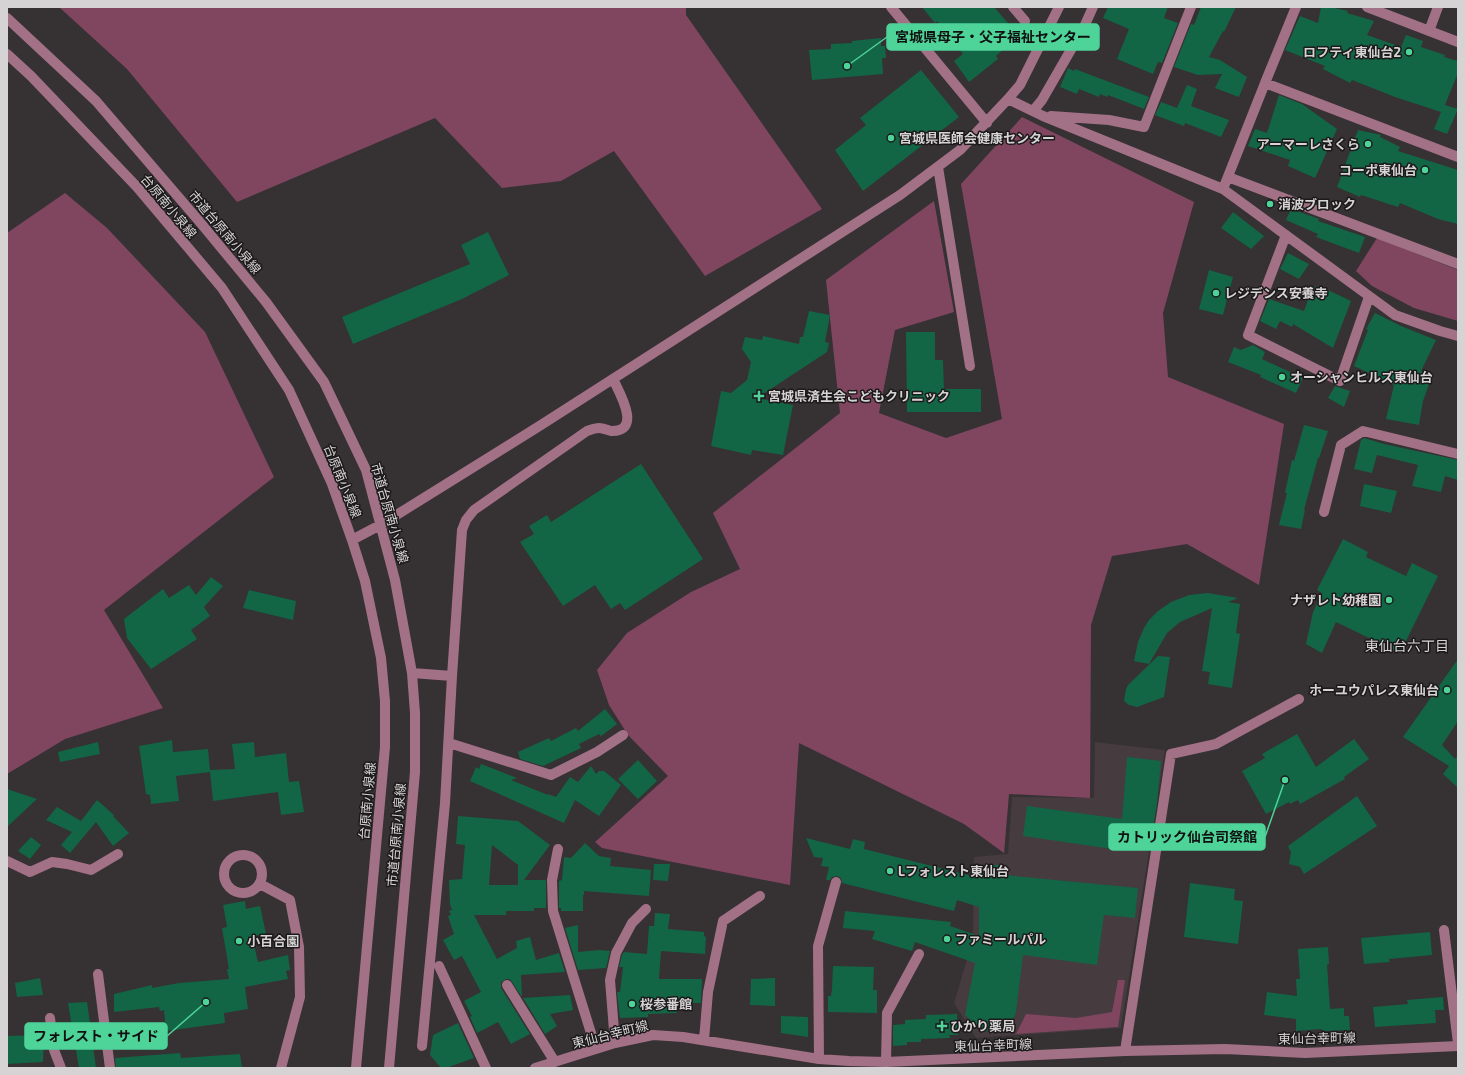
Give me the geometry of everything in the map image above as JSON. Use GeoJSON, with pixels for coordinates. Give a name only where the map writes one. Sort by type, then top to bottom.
{"type":"FeatureCollection","features":[{"type":"Feature","properties":{"kind":"street"},"geometry":{"type":"LineString","coordinates":[[891,7],[987,122]]}},
{"type":"Feature","properties":{"kind":"street"},"geometry":{"type":"LineString","coordinates":[[1013,7],[1025,21]]}},
{"type":"Feature","properties":{"kind":"street"},"geometry":{"type":"LineString","coordinates":[[352,540],[382,524],[613,379],[900,195],[938,167],[960,150],[1020,84],[1059,7]]}},
{"type":"Feature","properties":{"kind":"street"},"geometry":{"type":"LineString","coordinates":[[1038,114],[1042,100],[1084,27],[1093,7]]}},
{"type":"Feature","properties":{"kind":"street"},"geometry":{"type":"LineString","coordinates":[[1038,114],[1109,120],[1144,127],[1191,7]]}},
{"type":"Feature","properties":{"kind":"street"},"geometry":{"type":"LineString","coordinates":[[1223,189],[1296,7]]}},
{"type":"Feature","properties":{"kind":"street"},"geometry":{"type":"LineString","coordinates":[[1368,7],[1458,42]]}},
{"type":"Feature","properties":{"kind":"street"},"geometry":{"type":"LineString","coordinates":[[1429,31],[1438,7]]}},
{"type":"Feature","properties":{"kind":"street","name":"市道台原南小泉線"},"geometry":{"type":"LineString","coordinates":[[7,18],[96,101],[266,302],[324,382],[366,470],[382,524],[396,580],[412,673],[415,713],[415,772],[389,1068]]}},
{"type":"Feature","properties":{"kind":"street","name":"台原南小泉線"},"geometry":{"type":"LineString","coordinates":[[7,54],[31,76],[136,187],[222,288],[289,390],[332,484],[352,540],[365,580],[381,658],[385,701],[386,747],[356,1068]]}},
{"type":"Feature","properties":{"kind":"street"},"geometry":{"type":"LineString","coordinates":[[1265,83],[1458,157]]}},
{"type":"Feature","properties":{"kind":"street"},"geometry":{"type":"LineString","coordinates":[[1008,98],[1038,114],[1223,189],[1395,315],[1458,336]]}},
{"type":"Feature","properties":{"kind":"street"},"geometry":{"type":"LineString","coordinates":[[938,167],[970,366]]}},
{"type":"Feature","properties":{"kind":"street"},"geometry":{"type":"LineString","coordinates":[[1228,177],[1458,264]]}},
{"type":"Feature","properties":{"kind":"street"},"geometry":{"type":"LineString","coordinates":[[1286,235],[1248,335],[1340,382],[1369,296]]}},
{"type":"Feature","properties":{"kind":"street"},"geometry":{"type":"LineString","coordinates":[[422,1046],[445,803],[462,530],[466,520],[474,510],[587,431],[598,428],[611,430],[620,429],[625,424],[628,418],[626,404],[613,379]]}},
{"type":"Feature","properties":{"kind":"street"},"geometry":{"type":"LineString","coordinates":[[1324,512],[1341,445],[1363,431],[1458,454]]}},
{"type":"Feature","properties":{"kind":"street"},"geometry":{"type":"LineString","coordinates":[[412,673],[452,676]]}},
{"type":"Feature","properties":{"kind":"street"},"geometry":{"type":"LineString","coordinates":[[1125,1051],[1171,754],[1216,744],[1299,699]]}},
{"type":"Feature","properties":{"kind":"street"},"geometry":{"type":"LineString","coordinates":[[449,743],[551,775],[597,752],[623,735]]}},
{"type":"Feature","properties":{"kind":"street"},"geometry":{"type":"LineString","coordinates":[[558,849],[552,880],[553,911],[596,1049]]}},
{"type":"Feature","properties":{"kind":"street"},"geometry":{"type":"LineString","coordinates":[[7,861],[30,872],[52,862],[91,870],[118,854]]}},
{"type":"Feature","properties":{"kind":"street"},"geometry":{"type":"LineString","coordinates":[[819,1059],[818,946],[836,882]]}},
{"type":"Feature","properties":{"kind":"street"},"geometry":{"type":"LineString","coordinates":[[260,884],[290,900],[299,947],[300,997],[281,1068]]}},
{"type":"Feature","properties":{"kind":"street"},"geometry":{"type":"LineString","coordinates":[[704,1040],[708,992],[723,921],[760,896]]}},
{"type":"Feature","properties":{"kind":"street"},"geometry":{"type":"LineString","coordinates":[[615,1043],[610,980],[616,953],[632,923],[646,909]]}},
{"type":"Feature","properties":{"kind":"street"},"geometry":{"type":"LineString","coordinates":[[1444,930],[1458,1044]]}},
{"type":"Feature","properties":{"kind":"street"},"geometry":{"type":"LineString","coordinates":[[886,1062],[887,1013],[919,954]]}},
{"type":"Feature","properties":{"kind":"street"},"geometry":{"type":"LineString","coordinates":[[439,966],[486,1068]]}},
{"type":"Feature","properties":{"kind":"street"},"geometry":{"type":"LineString","coordinates":[[98,974],[110,1068]]}},
{"type":"Feature","properties":{"kind":"street"},"geometry":{"type":"LineString","coordinates":[[507,984],[552,1065]]}},
{"type":"Feature","properties":{"kind":"street"},"geometry":{"type":"LineString","coordinates":[[50,1018],[54,1050],[61,1068]]}},
{"type":"Feature","properties":{"kind":"street","name":"東仙台幸町線"},"geometry":{"type":"LineString","coordinates":[[535,1068],[552,1065],[615,1043],[653,1036],[669,1036],[704,1040],[819,1059],[886,1062],[1125,1051],[1225,1049],[1305,1053],[1458,1044]]}},
{"type":"Feature","properties":{"kind":"shaded area"},"geometry":{"type":"Polygon","coordinates":[[[59,7],[686,7],[686,15],[822,209],[705,276],[614,151],[561,181],[502,188],[435,118],[237,202],[127,69],[59,7]]]}},
{"type":"Feature","properties":{"kind":"shaded area"},"geometry":{"type":"Polygon","coordinates":[[[1022,117],[1194,202],[1163,313],[1168,377],[1284,424],[1259,585],[1187,544],[1112,556],[1091,625],[1090,798],[1009,794],[1004,853],[964,824],[799,743],[790,885],[602,848],[595,842],[668,776],[628,735],[609,705],[597,670],[627,633],[691,592],[740,569],[713,513],[840,413],[826,280],[934,201],[954,312],[895,330],[879,413],[946,438],[1002,419],[961,184],[1022,117]]]}},
{"type":"Feature","properties":{"kind":"shaded area"},"geometry":{"type":"Polygon","coordinates":[[[65,193],[107,228],[205,332],[274,477],[104,610],[163,708],[65,739],[7,774],[7,233],[65,193]]]}},
{"type":"Feature","properties":{"kind":"shaded area"},"geometry":{"type":"Polygon","coordinates":[[[1377,238],[1458,270],[1458,321],[1414,308],[1372,286],[1356,271],[1377,238]]]}},
{"type":"Feature","properties":{"kind":"shaded area"},"geometry":{"type":"Polygon","coordinates":[[[1095,742],[1165,750],[1121,1028],[976,1038],[954,1003],[968,956],[973,930],[974,857],[1008,854],[1012,797],[1094,798],[1095,742]]]}},
{"type":"Feature","properties":{"kind":"shaded area"},"geometry":{"type":"Polygon","coordinates":[[[1118,980],[1125,980],[1118,1027],[1016,1034],[1026,1014],[1076,1018],[1112,1012],[1118,980]]]}},
{"type":"Feature","properties":{"kind":"building"},"geometry":{"type":"Polygon","coordinates":[[[922,7],[994,7],[1019,36],[996,56],[998,59],[969,82],[954,61],[963,54],[937,21],[935,23],[922,7]]]}},
{"type":"Feature","properties":{"kind":"building"},"geometry":{"type":"Polygon","coordinates":[[[1108,7],[1168,7],[1164,18],[1178,23],[1162,63],[1158,62],[1153,74],[1117,59],[1129,29],[1103,18],[1108,7]]]}},
{"type":"Feature","properties":{"kind":"building"},"geometry":{"type":"Polygon","coordinates":[[[1201,7],[1236,7],[1224,32],[1223,31],[1209,57],[1220,60],[1247,77],[1239,97],[1215,88],[1222,74],[1198,75],[1174,67],[1191,24],[1194,25],[1201,7]]]}},
{"type":"Feature","properties":{"kind":"building"},"geometry":{"type":"Polygon","coordinates":[[[1321,7],[1330,7],[1348,11],[1347,13],[1374,21],[1367,35],[1401,47],[1406,35],[1423,41],[1421,47],[1445,55],[1444,57],[1458,61],[1458,73],[1445,105],[1458,109],[1447,134],[1434,129],[1441,112],[1395,97],[1352,80],[1350,83],[1323,69],[1325,66],[1285,50],[1300,16],[1318,23],[1321,7]]]}},
{"type":"Feature","properties":{"kind":"building"},"geometry":{"type":"Polygon","coordinates":[[[881,38],[881,46],[885,46],[886,58],[882,58],[883,74],[812,80],[809,50],[831,49],[831,44],[852,43],[852,41],[881,38]]]}},
{"type":"Feature","properties":{"kind":"building"},"geometry":{"type":"Polygon","coordinates":[[[1068,68],[1074,71],[1075,69],[1149,97],[1144,109],[1108,95],[1107,97],[1100,94],[1099,97],[1079,89],[1077,94],[1060,87],[1068,68]]]}},
{"type":"Feature","properties":{"kind":"building","name":"宮城県医師会健康センター"},"geometry":{"type":"Polygon","coordinates":[[[921,70],[959,117],[863,191],[835,150],[866,125],[860,118],[921,70]]]}},
{"type":"Feature","properties":{"kind":"building"},"geometry":{"type":"Polygon","coordinates":[[[1187,85],[1197,89],[1191,106],[1229,120],[1221,137],[1185,123],[1184,126],[1155,115],[1161,102],[1177,108],[1187,85]]]}},
{"type":"Feature","properties":{"kind":"building"},"geometry":{"type":"Polygon","coordinates":[[[1279,95],[1302,104],[1337,129],[1315,178],[1288,166],[1290,160],[1248,146],[1255,129],[1267,133],[1279,95]]]}},
{"type":"Feature","properties":{"kind":"building"},"geometry":{"type":"Polygon","coordinates":[[[1358,130],[1381,135],[1380,137],[1400,147],[1398,151],[1458,170],[1458,224],[1438,219],[1400,203],[1398,207],[1361,195],[1360,197],[1337,187],[1358,130]]]}},
{"type":"Feature","properties":{"kind":"building"},"geometry":{"type":"Polygon","coordinates":[[[1294,210],[1319,219],[1318,221],[1365,237],[1359,253],[1316,237],[1318,234],[1286,220],[1290,211],[1293,212],[1294,210]]]}},
{"type":"Feature","properties":{"kind":"building"},"geometry":{"type":"Polygon","coordinates":[[[1233,212],[1264,236],[1251,249],[1221,228],[1233,212]]]}},
{"type":"Feature","properties":{"kind":"building"},"geometry":{"type":"Polygon","coordinates":[[[488,232],[509,275],[462,299],[353,344],[342,317],[470,264],[461,245],[488,232]]]}},
{"type":"Feature","properties":{"kind":"building"},"geometry":{"type":"Polygon","coordinates":[[[1288,253],[1309,264],[1299,279],[1280,269],[1288,253]]]}},
{"type":"Feature","properties":{"kind":"building","name":"レジデンス安養寺"},"geometry":{"type":"Polygon","coordinates":[[[1209,270],[1233,277],[1223,315],[1199,309],[1209,270]]]}},
{"type":"Feature","properties":{"kind":"building"},"geometry":{"type":"Polygon","coordinates":[[[1313,286],[1328,290],[1351,301],[1333,348],[1293,324],[1292,327],[1280,321],[1276,329],[1260,321],[1269,299],[1304,311],[1313,286]]]}},
{"type":"Feature","properties":{"kind":"building"},"geometry":{"type":"Polygon","coordinates":[[[809,311],[830,315],[825,342],[829,343],[827,352],[757,398],[793,405],[783,455],[752,450],[751,455],[711,446],[721,391],[731,393],[747,380],[751,362],[742,349],[745,337],[762,340],[763,336],[799,344],[800,337],[803,337],[809,311]]]}},
{"type":"Feature","properties":{"kind":"building"},"geometry":{"type":"Polygon","coordinates":[[[1375,313],[1401,326],[1436,340],[1421,371],[1432,376],[1423,401],[1419,425],[1386,419],[1394,385],[1354,366],[1368,330],[1366,329],[1375,313]]]}},
{"type":"Feature","properties":{"kind":"building"},"geometry":{"type":"Polygon","coordinates":[[[906,332],[935,332],[935,360],[943,360],[944,389],[981,389],[981,412],[907,412],[906,332]]]}},
{"type":"Feature","properties":{"kind":"building"},"geometry":{"type":"Polygon","coordinates":[[[1253,345],[1265,352],[1262,359],[1303,378],[1296,393],[1260,377],[1261,375],[1228,362],[1234,347],[1241,350],[1253,345]]]}},
{"type":"Feature","properties":{"kind":"building"},"geometry":{"type":"Polygon","coordinates":[[[1335,386],[1350,391],[1344,407],[1328,398],[1335,386]]]}},
{"type":"Feature","properties":{"kind":"building"},"geometry":{"type":"Polygon","coordinates":[[[1304,425],[1328,431],[1318,458],[1304,510],[1301,529],[1279,525],[1287,493],[1285,493],[1292,460],[1294,461],[1304,425]]]}},
{"type":"Feature","properties":{"kind":"building"},"geometry":{"type":"Polygon","coordinates":[[[1364,438],[1384,444],[1458,460],[1458,480],[1445,476],[1441,492],[1412,486],[1418,465],[1377,455],[1372,473],[1354,469],[1361,440],[1364,438]]]}},
{"type":"Feature","properties":{"kind":"building"},"geometry":{"type":"Polygon","coordinates":[[[641,464],[703,559],[625,610],[620,603],[611,609],[595,585],[563,606],[520,542],[534,534],[529,526],[547,515],[551,522],[641,464]]]}},
{"type":"Feature","properties":{"kind":"building"},"geometry":{"type":"Polygon","coordinates":[[[1364,484],[1397,491],[1391,513],[1360,506],[1364,484]]]}},
{"type":"Feature","properties":{"kind":"building","name":"ナザレト幼稚園"},"geometry":{"type":"Polygon","coordinates":[[[1343,539],[1368,552],[1366,557],[1406,576],[1412,563],[1438,576],[1400,653],[1336,622],[1322,653],[1306,644],[1313,612],[1322,593],[1317,590],[1343,539]]]}},
{"type":"Feature","properties":{"kind":"building"},"geometry":{"type":"Polygon","coordinates":[[[211,577],[223,586],[204,607],[210,616],[191,630],[197,639],[151,669],[127,638],[124,619],[163,589],[169,598],[189,585],[196,595],[211,577]]]}},
{"type":"Feature","properties":{"kind":"building"},"geometry":{"type":"Polygon","coordinates":[[[249,590],[296,601],[293,620],[243,608],[249,590]]]}},
{"type":"Feature","properties":{"kind":"building"},"geometry":{"type":"Polygon","coordinates":[[[1208,593],[1238,598],[1228,602],[1240,604],[1236,633],[1240,634],[1232,688],[1208,684],[1210,672],[1202,671],[1212,608],[1180,622],[1167,633],[1149,664],[1134,661],[1138,642],[1144,628],[1149,620],[1158,611],[1171,602],[1189,595],[1208,593]]]}},
{"type":"Feature","properties":{"kind":"building"},"geometry":{"type":"Polygon","coordinates":[[[1158,656],[1170,657],[1164,697],[1137,707],[1129,705],[1124,701],[1128,685],[1158,656]]]}},
{"type":"Feature","properties":{"kind":"building","name":"ホーユウパレス東仙台"},"geometry":{"type":"Polygon","coordinates":[[[1458,659],[1458,721],[1442,745],[1455,759],[1458,755],[1458,788],[1443,774],[1449,766],[1403,737],[1458,659]]]}},
{"type":"Feature","properties":{"kind":"building"},"geometry":{"type":"Polygon","coordinates":[[[605,709],[617,724],[601,736],[599,734],[579,744],[581,748],[543,766],[520,759],[518,752],[549,738],[551,741],[576,728],[578,731],[605,709]]]}},
{"type":"Feature","properties":{"kind":"building"},"geometry":{"type":"Polygon","coordinates":[[[1297,734],[1316,767],[1354,739],[1369,759],[1344,777],[1345,779],[1300,804],[1298,800],[1290,804],[1289,802],[1266,814],[1242,771],[1265,758],[1262,754],[1297,734]]]}},
{"type":"Feature","properties":{"kind":"building"},"geometry":{"type":"Polygon","coordinates":[[[172,740],[173,752],[208,749],[210,770],[235,769],[232,744],[254,742],[255,757],[286,753],[289,782],[299,781],[304,812],[281,815],[278,792],[213,801],[210,772],[176,776],[179,801],[151,804],[150,795],[146,794],[139,746],[172,740]]]}},
{"type":"Feature","properties":{"kind":"building"},"geometry":{"type":"Polygon","coordinates":[[[98,742],[100,754],[60,762],[58,752],[98,742]]]}},
{"type":"Feature","properties":{"kind":"building"},"geometry":{"type":"Polygon","coordinates":[[[1127,757],[1161,761],[1157,803],[1150,848],[1127,845],[1126,851],[1023,836],[1027,806],[1122,819],[1127,757]]]}},
{"type":"Feature","properties":{"kind":"building"},"geometry":{"type":"Polygon","coordinates":[[[638,760],[657,781],[638,799],[618,779],[638,760]]]}},
{"type":"Feature","properties":{"kind":"building"},"geometry":{"type":"Polygon","coordinates":[[[481,764],[517,778],[511,780],[556,797],[570,777],[578,782],[591,766],[596,774],[599,771],[604,771],[621,785],[599,816],[575,800],[564,823],[470,781],[476,767],[479,769],[481,764]]]}},
{"type":"Feature","properties":{"kind":"building"},"geometry":{"type":"Polygon","coordinates":[[[7,789],[37,799],[7,827],[7,789]]]}},
{"type":"Feature","properties":{"kind":"building"},"geometry":{"type":"Polygon","coordinates":[[[1357,796],[1377,826],[1304,874],[1300,867],[1289,864],[1291,852],[1288,846],[1357,796]]]}},
{"type":"Feature","properties":{"kind":"building"},"geometry":{"type":"Polygon","coordinates":[[[97,800],[114,815],[113,816],[129,833],[113,846],[96,822],[70,853],[61,845],[72,832],[46,820],[57,807],[81,821],[97,800]]]}},
{"type":"Feature","properties":{"kind":"building"},"geometry":{"type":"Polygon","coordinates":[[[458,816],[518,821],[550,845],[524,880],[546,880],[546,908],[534,908],[534,911],[506,911],[506,915],[474,915],[497,959],[517,948],[516,941],[530,937],[536,960],[559,953],[565,972],[521,975],[522,997],[510,979],[506,979],[501,982],[501,988],[530,1034],[511,1044],[498,1022],[477,1033],[470,1017],[472,1016],[464,1001],[481,992],[462,956],[454,960],[443,940],[454,934],[448,916],[451,915],[449,911],[452,910],[450,904],[449,880],[462,879],[465,845],[456,844],[458,816]],[[492,845],[489,885],[518,885],[518,865],[492,845]]]}},
{"type":"Feature","properties":{"kind":"building"},"geometry":{"type":"Polygon","coordinates":[[[31,837],[41,845],[30,859],[18,851],[31,837]]]}},
{"type":"Feature","properties":{"kind":"building"},"geometry":{"type":"Polygon","coordinates":[[[806,838],[850,849],[853,839],[865,842],[864,849],[980,878],[980,865],[1004,865],[1004,875],[1138,888],[1135,918],[1104,915],[1097,965],[1023,955],[1016,1012],[1013,1019],[1008,1026],[1001,1030],[993,1032],[985,1031],[978,1027],[965,1015],[975,963],[915,942],[912,951],[872,939],[875,931],[843,928],[845,911],[951,922],[950,926],[979,936],[979,907],[957,900],[954,911],[842,883],[841,878],[837,876],[832,877],[830,880],[826,880],[829,867],[821,866],[823,858],[814,857],[806,838]]]}},
{"type":"Feature","properties":{"kind":"building"},"geometry":{"type":"Polygon","coordinates":[[[585,843],[599,856],[611,858],[610,866],[651,870],[649,896],[584,891],[583,911],[561,911],[561,908],[559,908],[559,881],[562,880],[564,857],[571,858],[585,843]]]}},
{"type":"Feature","properties":{"kind":"building"},"geometry":{"type":"Polygon","coordinates":[[[654,864],[670,864],[668,881],[653,880],[654,864]]]}},
{"type":"Feature","properties":{"kind":"building"},"geometry":{"type":"Polygon","coordinates":[[[1190,883],[1235,889],[1234,900],[1243,901],[1238,944],[1184,937],[1190,883]]]}},
{"type":"Feature","properties":{"kind":"building"},"geometry":{"type":"Polygon","coordinates":[[[245,901],[246,909],[260,906],[266,934],[252,936],[258,962],[288,955],[290,970],[286,971],[288,979],[245,987],[248,1009],[224,1013],[225,1023],[166,1031],[164,1010],[160,1011],[159,1007],[114,1012],[114,994],[152,985],[152,988],[179,983],[229,979],[227,969],[229,969],[222,928],[227,927],[223,905],[245,901]]]}},
{"type":"Feature","properties":{"kind":"building"},"geometry":{"type":"Polygon","coordinates":[[[655,913],[670,914],[668,929],[704,932],[704,936],[706,937],[705,954],[661,951],[659,979],[702,979],[701,1003],[677,1003],[677,1013],[648,1014],[648,1017],[620,1018],[617,992],[620,992],[623,967],[619,967],[622,955],[624,952],[647,954],[649,926],[654,926],[655,913]]]}},
{"type":"Feature","properties":{"kind":"building"},"geometry":{"type":"Polygon","coordinates":[[[578,925],[578,952],[599,950],[610,951],[606,968],[578,970],[565,928],[578,925]]]}},
{"type":"Feature","properties":{"kind":"building"},"geometry":{"type":"Polygon","coordinates":[[[1430,932],[1432,955],[1389,959],[1390,962],[1364,964],[1361,938],[1430,932]]]}},
{"type":"Feature","properties":{"kind":"building"},"geometry":{"type":"Polygon","coordinates":[[[1328,947],[1329,964],[1327,965],[1330,1009],[1344,1008],[1344,1016],[1349,1016],[1350,1030],[1322,1031],[1322,1029],[1296,1031],[1296,1019],[1264,1015],[1267,992],[1297,996],[1296,979],[1300,979],[1298,949],[1328,947]]]}},
{"type":"Feature","properties":{"kind":"building"},"geometry":{"type":"Polygon","coordinates":[[[833,966],[874,967],[873,990],[877,990],[877,1013],[828,1012],[828,996],[831,996],[833,966]]]}},
{"type":"Feature","properties":{"kind":"building"},"geometry":{"type":"Polygon","coordinates":[[[40,978],[43,995],[17,997],[15,983],[40,978]]]}},
{"type":"Feature","properties":{"kind":"building"},"geometry":{"type":"Polygon","coordinates":[[[775,978],[775,1006],[750,1005],[751,979],[775,978]]]}},
{"type":"Feature","properties":{"kind":"building"},"geometry":{"type":"Polygon","coordinates":[[[570,995],[573,1010],[550,1014],[557,1026],[545,1034],[523,998],[570,995]]]}},
{"type":"Feature","properties":{"kind":"building"},"geometry":{"type":"Polygon","coordinates":[[[1443,997],[1444,1010],[1435,1010],[1436,1023],[1375,1027],[1373,1007],[1408,1004],[1407,1000],[1443,997]]]}},
{"type":"Feature","properties":{"kind":"building"},"geometry":{"type":"Polygon","coordinates":[[[87,1002],[96,1068],[79,1068],[68,1003],[87,1002]]]}},
{"type":"Feature","properties":{"kind":"building"},"geometry":{"type":"Polygon","coordinates":[[[957,1014],[958,1035],[949,1035],[950,1038],[921,1039],[921,1042],[907,1042],[907,1045],[893,1046],[893,1025],[905,1024],[905,1020],[926,1019],[926,1015],[957,1014]]]}},
{"type":"Feature","properties":{"kind":"building"},"geometry":{"type":"Polygon","coordinates":[[[781,1016],[808,1017],[808,1037],[781,1033],[781,1016]]]}},
{"type":"Feature","properties":{"kind":"building"},"geometry":{"type":"Polygon","coordinates":[[[458,1023],[474,1058],[446,1068],[441,1068],[430,1055],[433,1035],[458,1023]]]}},
{"type":"Feature","properties":{"kind":"building"},"geometry":{"type":"Polygon","coordinates":[[[44,1035],[43,1062],[7,1064],[7,1036],[44,1035]]]}},
{"type":"Feature","properties":{"kind":"building"},"geometry":{"type":"Polygon","coordinates":[[[180,1053],[181,1058],[240,1054],[242,1068],[116,1068],[115,1058],[180,1053]]]}},
{"type":"Feature","properties":{"kind":"place","name":"ロフティ東仙台2"},"geometry":{"type":"Point","coordinates":[1409,52]}},
{"type":"Feature","properties":{"kind":"place","name":"宮城県母子・父子福祉センター"},"geometry":{"type":"Point","coordinates":[847,66]}},
{"type":"Feature","properties":{"kind":"place","name":"宮城県医師会健康センター"},"geometry":{"type":"Point","coordinates":[891,138]}},
{"type":"Feature","properties":{"kind":"place","name":"アーマーレさくら"},"geometry":{"type":"Point","coordinates":[1368,144]}},
{"type":"Feature","properties":{"kind":"place","name":"コーポ東仙台"},"geometry":{"type":"Point","coordinates":[1425,170]}},
{"type":"Feature","properties":{"kind":"place","name":"消波ブロック"},"geometry":{"type":"Point","coordinates":[1270,204]}},
{"type":"Feature","properties":{"kind":"place","name":"レジデンス安養寺"},"geometry":{"type":"Point","coordinates":[1216,293]}},
{"type":"Feature","properties":{"kind":"place","name":"オーシャンヒルズ東仙台"},"geometry":{"type":"Point","coordinates":[1282,377]}},
{"type":"Feature","properties":{"kind":"place","name":"宮城県済生会こどもクリニック"},"geometry":{"type":"Point","coordinates":[759,396]}},
{"type":"Feature","properties":{"kind":"place","name":"ナザレト幼稚園"},"geometry":{"type":"Point","coordinates":[1389,600]}},
{"type":"Feature","properties":{"kind":"place","name":"ホーユウパレス東仙台"},"geometry":{"type":"Point","coordinates":[1447,690]}},
{"type":"Feature","properties":{"kind":"place","name":"カトリック仙台司祭館"},"geometry":{"type":"Point","coordinates":[1285,780]}},
{"type":"Feature","properties":{"kind":"place","name":"Lフォレスト東仙台"},"geometry":{"type":"Point","coordinates":[890,871]}},
{"type":"Feature","properties":{"kind":"place","name":"ファミールパル"},"geometry":{"type":"Point","coordinates":[947,939]}},
{"type":"Feature","properties":{"kind":"place","name":"小百合園"},"geometry":{"type":"Point","coordinates":[239,941]}},
{"type":"Feature","properties":{"kind":"place","name":"フォレスト・サイド"},"geometry":{"type":"Point","coordinates":[206,1002]}},
{"type":"Feature","properties":{"kind":"place","name":"桜参番館"},"geometry":{"type":"Point","coordinates":[632,1004]}},
{"type":"Feature","properties":{"kind":"place","name":"ひかり薬局"},"geometry":{"type":"Point","coordinates":[942,1026]}},
{"type":"Feature","properties":{"kind":"district","name":"東仙台六丁目"},"geometry":{"type":"Point","coordinates":[1407,645]}}]}
